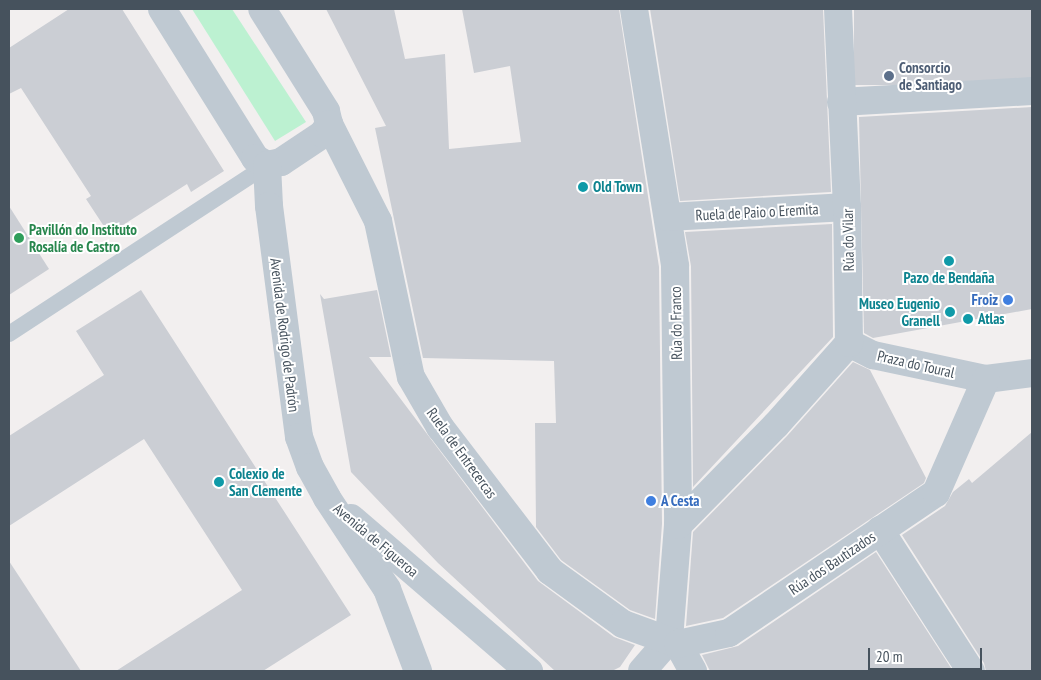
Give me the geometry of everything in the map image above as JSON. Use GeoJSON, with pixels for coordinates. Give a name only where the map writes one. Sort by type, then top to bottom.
{"type":"FeatureCollection","features":[{"type":"Feature","properties":{"kind":"street"},"geometry":{"type":"LineString","coordinates":[[162,9],[255,158],[267,165],[282,162],[323,134],[329,124],[326,111],[262,9]]}},
{"type":"Feature","properties":{"kind":"street","name":"Rúa do Franco"},"geometry":{"type":"LineString","coordinates":[[634,9],[675,266],[678,525],[673,642]]}},
{"type":"Feature","properties":{"kind":"street","name":"Rúa do Vilar"},"geometry":{"type":"LineString","coordinates":[[838,9],[841,102],[848,207],[849,342]]}},
{"type":"Feature","properties":{"kind":"street"},"geometry":{"type":"LineString","coordinates":[[841,102],[1032,91]]}},
{"type":"Feature","properties":{"kind":"street","name":"Ruela de Entrecercas"},"geometry":{"type":"LineString","coordinates":[[329,124],[378,221],[411,377],[440,427],[550,571],[623,624],[673,642]]}},
{"type":"Feature","properties":{"kind":"street","name":"Avenida de Rodrigo de Padrón"},"geometry":{"type":"LineString","coordinates":[[267,165],[269,206],[299,437],[327,498]]}},
{"type":"Feature","properties":{"kind":"street","name":"Ruela de Paio o Eremita"},"geometry":{"type":"LineString","coordinates":[[668,217],[848,207]]}},
{"type":"Feature","properties":{"kind":"street"},"geometry":{"type":"LineString","coordinates":[[678,525],[776,425],[849,342]]}},
{"type":"Feature","properties":{"kind":"street","name":"Praza do Toural"},"geometry":{"type":"LineString","coordinates":[[849,342],[874,355],[986,379],[1032,373]]}},
{"type":"Feature","properties":{"kind":"street","name":"Rúa dos Bautizados"},"geometry":{"type":"LineString","coordinates":[[694,671],[729,633],[936,493],[986,379]]}},
{"type":"Feature","properties":{"kind":"street","name":"Avenida de Figueroa"},"geometry":{"type":"LineString","coordinates":[[327,498],[387,589],[418,671]]}},
{"type":"Feature","properties":{"kind":"street","name":"Avenida de Figueroa"},"geometry":{"type":"LineString","coordinates":[[327,498],[529,671]]}},
{"type":"Feature","properties":{"kind":"street"},"geometry":{"type":"LineString","coordinates":[[880,530],[971,671]]}},
{"type":"Feature","properties":{"kind":"street","name":"Rúa dos Bautizados"},"geometry":{"type":"LineString","coordinates":[[673,642],[729,633]]}},
{"type":"Feature","properties":{"kind":"street"},"geometry":{"type":"LineString","coordinates":[[642,671],[673,642],[694,671]]}},
{"type":"Feature","properties":{"kind":"lane"},"geometry":{"type":"LineString","coordinates":[[9,334],[267,165]]}},
{"type":"Feature","properties":{"kind":"green space"},"geometry":{"type":"Polygon","coordinates":[[[192,9],[232,9],[306,122],[275,141],[192,9]]]}},
{"type":"Feature","properties":{"kind":"building"},"geometry":{"type":"Polygon","coordinates":[[[69,9],[122,9],[224,171],[191,192],[187,184],[109,234],[86,199],[91,196],[21,88],[9,94],[9,48],[69,9]]]}},
{"type":"Feature","properties":{"kind":"building"},"geometry":{"type":"Polygon","coordinates":[[[326,9],[394,9],[405,59],[445,54],[449,149],[521,142],[510,66],[474,73],[462,9],[619,9],[659,267],[662,524],[655,619],[630,610],[561,560],[536,527],[535,423],[556,423],[554,361],[423,358],[375,128],[386,126],[326,9]]]}},
{"type":"Feature","properties":{"kind":"building"},"geometry":{"type":"Polygon","coordinates":[[[650,9],[823,9],[831,192],[680,201],[650,9]]]}},
{"type":"Feature","properties":{"kind":"building"},"geometry":{"type":"Polygon","coordinates":[[[854,9],[1032,9],[1032,85],[854,85],[854,9]]]}},
{"type":"Feature","properties":{"kind":"building","name":"Pazo de Bendaña"},"geometry":{"type":"Polygon","coordinates":[[[1032,107],[1032,309],[873,338],[864,333],[859,117],[1032,107]]]}},
{"type":"Feature","properties":{"kind":"building","name":"Pavillón do Instituto Rosalía de Castro"},"geometry":{"type":"Polygon","coordinates":[[[9,206],[49,269],[9,295],[9,206]]]}},
{"type":"Feature","properties":{"kind":"building"},"geometry":{"type":"Polygon","coordinates":[[[832,224],[833,337],[693,487],[691,266],[685,232],[832,224]]]}},
{"type":"Feature","properties":{"kind":"building","name":"Colexio de San Clemente"},"geometry":{"type":"Polygon","coordinates":[[[141,290],[351,615],[263,671],[116,671],[242,590],[144,439],[9,526],[9,436],[104,375],[76,331],[141,290]]]}},
{"type":"Feature","properties":{"kind":"building"},"geometry":{"type":"Polygon","coordinates":[[[377,290],[391,357],[369,357],[538,581],[614,637],[635,645],[620,667],[612,671],[555,671],[438,563],[351,472],[320,294],[324,299],[377,290]]]}},
{"type":"Feature","properties":{"kind":"building"},"geometry":{"type":"Polygon","coordinates":[[[853,362],[870,370],[926,478],[924,483],[723,618],[686,626],[693,532],[787,436],[853,362]]]}},
{"type":"Feature","properties":{"kind":"building"},"geometry":{"type":"Polygon","coordinates":[[[1032,432],[1032,671],[986,671],[984,663],[902,535],[945,506],[953,492],[969,479],[972,483],[1032,432]]]}},
{"type":"Feature","properties":{"kind":"building"},"geometry":{"type":"Polygon","coordinates":[[[876,552],[953,671],[710,671],[702,655],[738,646],[876,552]]]}},
{"type":"Feature","properties":{"kind":"building"},"geometry":{"type":"Polygon","coordinates":[[[9,561],[81,671],[9,671],[9,561]]]}},
{"type":"Feature","properties":{"kind":"place","name":"Consorcio de Santiago"},"geometry":{"type":"Point","coordinates":[889,76]}},
{"type":"Feature","properties":{"kind":"place","name":"Old Town"},"geometry":{"type":"Point","coordinates":[583,187]}},
{"type":"Feature","properties":{"kind":"place","name":"Pavillón do Instituto Rosalía de Castro"},"geometry":{"type":"Point","coordinates":[19,238]}},
{"type":"Feature","properties":{"kind":"place","name":"Pazo de Bendaña"},"geometry":{"type":"Point","coordinates":[949,261]}},
{"type":"Feature","properties":{"kind":"place","name":"Froiz"},"geometry":{"type":"Point","coordinates":[1008,300]}},
{"type":"Feature","properties":{"kind":"place","name":"Museo Eugenio Granell"},"geometry":{"type":"Point","coordinates":[950,312]}},
{"type":"Feature","properties":{"kind":"place","name":"Atlas"},"geometry":{"type":"Point","coordinates":[968,319]}},
{"type":"Feature","properties":{"kind":"place","name":"Colexio de San Clemente"},"geometry":{"type":"Point","coordinates":[219,482]}},
{"type":"Feature","properties":{"kind":"place","name":"A Cesta"},"geometry":{"type":"Point","coordinates":[651,501]}}]}
